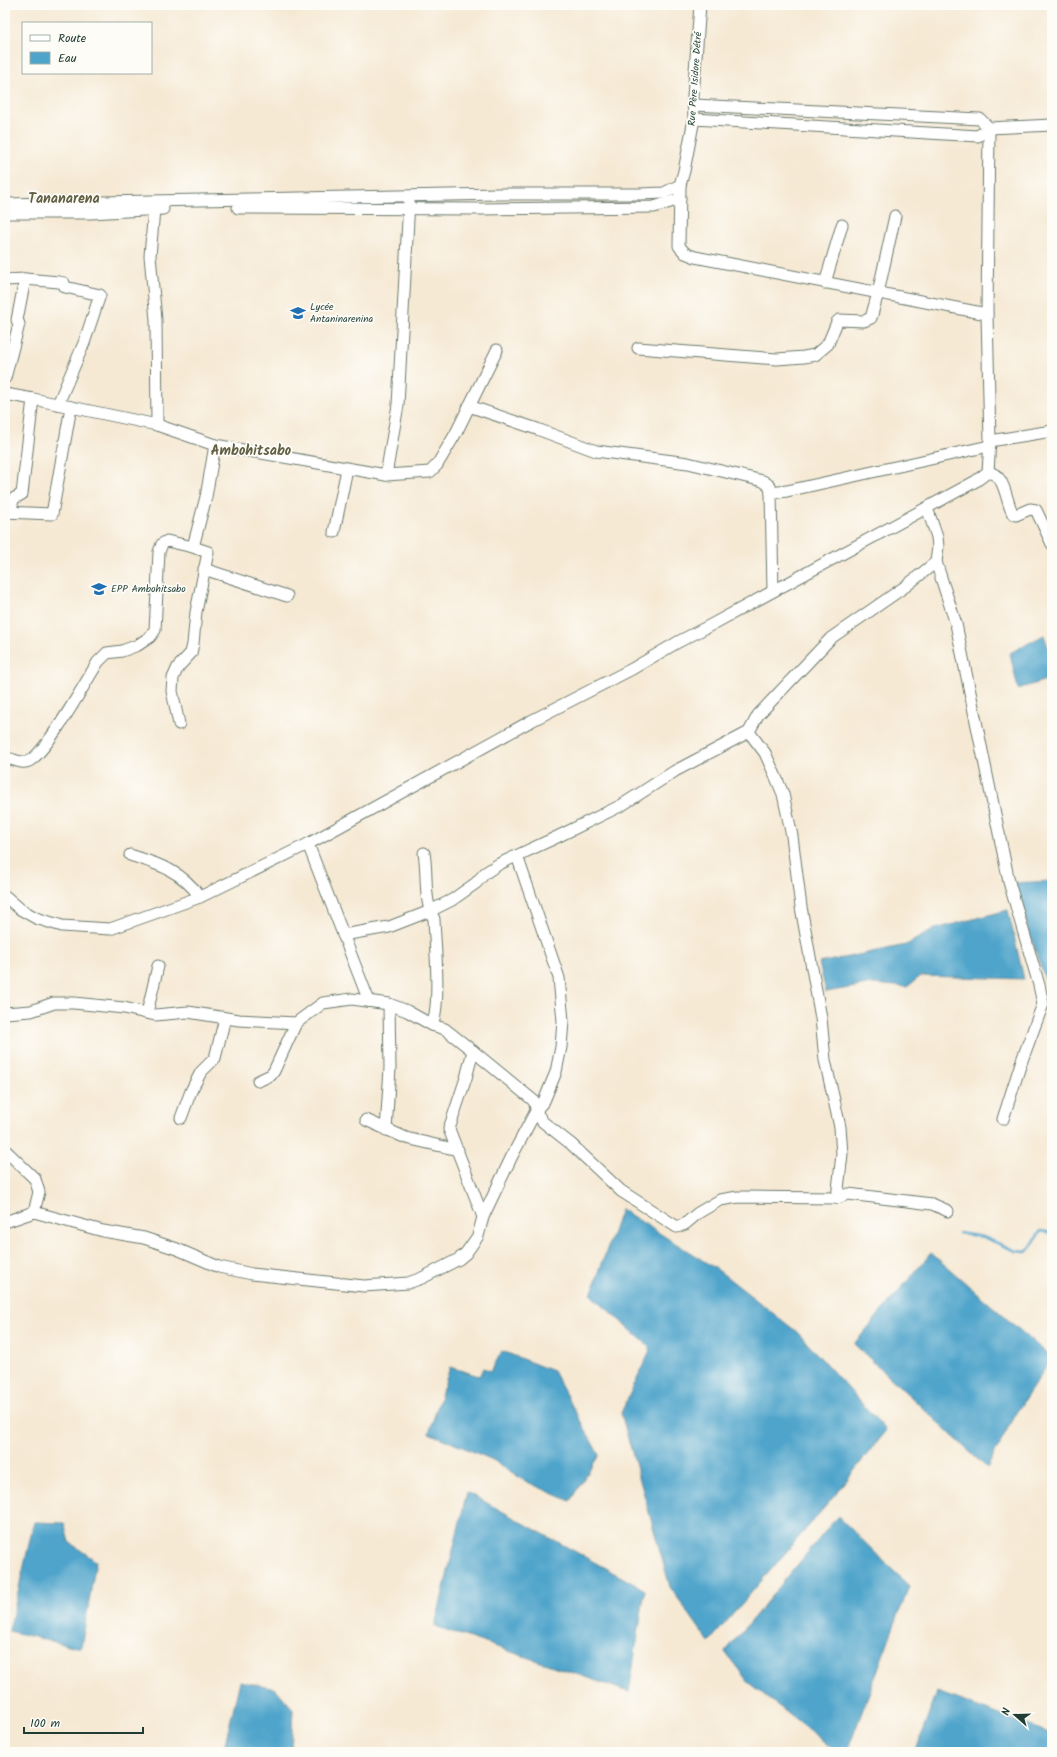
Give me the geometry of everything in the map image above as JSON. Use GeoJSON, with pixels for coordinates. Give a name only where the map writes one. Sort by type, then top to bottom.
{"type":"FeatureCollection","features":[{"type":"Feature","properties":{"kind":"street","name":"Rue Père Isidore Détré"},"geometry":{"type":"LineString","coordinates":[[700,5],[694,119],[680,185],[679,246],[685,253],[695,257],[987,314]]}},
{"type":"Feature","properties":{"kind":"street"},"geometry":{"type":"LineString","coordinates":[[5,896],[20,909],[36,918],[62,926],[103,929],[110,929],[200,897],[308,844],[531,721],[632,669],[678,642],[927,508],[976,481],[988,472],[990,461],[987,314],[989,128],[980,119],[694,105]]}},
{"type":"Feature","properties":{"kind":"street"},"geometry":{"type":"LineString","coordinates":[[694,119],[978,136],[989,128],[1052,125]]}},
{"type":"Feature","properties":{"kind":"street"},"geometry":{"type":"LineString","coordinates":[[5,204],[23,208],[90,213],[160,206],[246,204],[409,196],[664,193],[680,185]]}},
{"type":"Feature","properties":{"kind":"street"},"geometry":{"type":"LineString","coordinates":[[498,194],[498,209]]}},
{"type":"Feature","properties":{"kind":"street"},"geometry":{"type":"LineString","coordinates":[[386,475],[398,405],[409,196]]}},
{"type":"Feature","properties":{"kind":"street"},"geometry":{"type":"LineString","coordinates":[[246,204],[498,209],[654,207],[680,199]]}},
{"type":"Feature","properties":{"kind":"street"},"geometry":{"type":"LineString","coordinates":[[157,424],[156,320],[153,274],[150,256],[160,206]]}},
{"type":"Feature","properties":{"kind":"street"},"geometry":{"type":"LineString","coordinates":[[5,213],[23,208]]}},
{"type":"Feature","properties":{"kind":"street"},"geometry":{"type":"LineString","coordinates":[[638,348],[777,359],[815,355],[828,344],[837,322],[840,320],[868,320],[871,318],[895,216]]}},
{"type":"Feature","properties":{"kind":"street"},"geometry":{"type":"LineString","coordinates":[[825,283],[842,225]]}},
{"type":"Feature","properties":{"kind":"street"},"geometry":{"type":"LineString","coordinates":[[5,378],[19,324],[17,320],[25,279]]}},
{"type":"Feature","properties":{"kind":"street"},"geometry":{"type":"LineString","coordinates":[[5,280],[25,279],[64,283],[65,287],[100,295],[84,343],[58,404]]}},
{"type":"Feature","properties":{"kind":"street"},"geometry":{"type":"LineString","coordinates":[[5,394],[157,424],[215,445],[386,475],[430,472],[437,465],[497,350]]}},
{"type":"Feature","properties":{"kind":"street"},"geometry":{"type":"LineString","coordinates":[[33,399],[22,494],[12,499],[8,512],[52,514],[71,407]]}},
{"type":"Feature","properties":{"kind":"street"},"geometry":{"type":"LineString","coordinates":[[469,406],[537,429],[596,452],[688,463],[763,481],[770,486],[771,493],[773,591]]}},
{"type":"Feature","properties":{"kind":"street"},"geometry":{"type":"LineString","coordinates":[[771,493],[787,491],[989,443],[1052,431]]}},
{"type":"Feature","properties":{"kind":"street"},"geometry":{"type":"LineString","coordinates":[[193,547],[206,497],[215,445]]}},
{"type":"Feature","properties":{"kind":"street"},"geometry":{"type":"LineString","coordinates":[[334,532],[347,469]]}},
{"type":"Feature","properties":{"kind":"street"},"geometry":{"type":"LineString","coordinates":[[988,472],[996,474],[1001,481],[1013,514],[1016,515],[1030,509],[1036,510],[1052,544]]}},
{"type":"Feature","properties":{"kind":"street"},"geometry":{"type":"LineString","coordinates":[[927,508],[937,537],[938,548],[936,562],[956,624],[1009,882],[1040,985],[1043,1004],[1021,1063],[1004,1119]]}},
{"type":"Feature","properties":{"kind":"street"},"geometry":{"type":"LineString","coordinates":[[5,758],[23,763],[38,755],[52,738],[98,662],[107,654],[122,651],[150,637],[155,630],[159,552],[162,544],[167,541],[208,552],[196,612],[191,653],[178,667],[173,678],[172,691],[179,724]]}},
{"type":"Feature","properties":{"kind":"street"},"geometry":{"type":"LineString","coordinates":[[343,935],[389,927],[430,911],[452,900],[476,884],[485,873],[499,864],[622,805],[675,771],[749,732],[758,715],[826,643],[936,562]]}},
{"type":"Feature","properties":{"kind":"street"},"geometry":{"type":"LineString","coordinates":[[204,569],[286,596]]}},
{"type":"Feature","properties":{"kind":"street"},"geometry":{"type":"LineString","coordinates":[[749,732],[765,753],[783,794],[792,836],[801,907],[821,1018],[825,1060],[840,1127],[842,1154],[837,1198]]}},
{"type":"Feature","properties":{"kind":"street"},"geometry":{"type":"LineString","coordinates":[[308,844],[369,1001]]}},
{"type":"Feature","properties":{"kind":"street"},"geometry":{"type":"LineString","coordinates":[[424,853],[430,911],[434,919],[437,995],[432,1025]]}},
{"type":"Feature","properties":{"kind":"street"},"geometry":{"type":"LineString","coordinates":[[130,855],[154,862],[180,875],[190,883],[200,897]]}},
{"type":"Feature","properties":{"kind":"street"},"geometry":{"type":"LineString","coordinates":[[5,1222],[34,1212],[103,1231],[144,1238],[177,1249],[219,1267],[252,1274],[364,1286],[408,1283],[459,1260],[466,1254],[478,1236],[483,1217],[537,1109],[547,1094],[559,1060],[563,1033],[559,978],[551,950],[517,856]]}},
{"type":"Feature","properties":{"kind":"street"},"geometry":{"type":"LineString","coordinates":[[147,1013],[158,966]]}},
{"type":"Feature","properties":{"kind":"street"},"geometry":{"type":"LineString","coordinates":[[258,1081],[271,1075],[274,1071],[296,1023],[323,1003],[352,999],[389,1004],[407,1011],[432,1025],[445,1029],[534,1101],[538,1115],[543,1122],[571,1144],[621,1191],[677,1227],[723,1199],[745,1197],[837,1198],[848,1194],[932,1204],[948,1211]]}},
{"type":"Feature","properties":{"kind":"street"},"geometry":{"type":"LineString","coordinates":[[5,1013],[31,1011],[54,1003],[124,1008],[155,1015],[188,1012],[226,1018],[296,1023]]}},
{"type":"Feature","properties":{"kind":"street"},"geometry":{"type":"LineString","coordinates":[[386,1130],[390,1066],[389,1004]]}},
{"type":"Feature","properties":{"kind":"street"},"geometry":{"type":"LineString","coordinates":[[181,1118],[191,1091],[201,1072],[215,1058],[226,1018]]}},
{"type":"Feature","properties":{"kind":"street"},"geometry":{"type":"LineString","coordinates":[[473,1051],[466,1078],[449,1128],[483,1217]]}},
{"type":"Feature","properties":{"kind":"street"},"geometry":{"type":"LineString","coordinates":[[366,1120],[406,1138],[458,1150]]}},
{"type":"Feature","properties":{"kind":"street"},"geometry":{"type":"LineString","coordinates":[[5,1150],[34,1179],[39,1192],[34,1212]]}},
{"type":"Feature","properties":{"kind":"water"},"geometry":{"type":"Polygon","coordinates":[[[1044,635],[1052,658],[1052,678],[1018,689],[1010,653],[1044,635]]]}},
{"type":"Feature","properties":{"kind":"water"},"geometry":{"type":"Polygon","coordinates":[[[1052,881],[1052,1001],[1013,883],[1052,881]]]}},
{"type":"Feature","properties":{"kind":"water"},"geometry":{"type":"Polygon","coordinates":[[[1008,910],[1024,979],[921,976],[907,987],[873,984],[826,992],[819,963],[906,945],[935,929],[1008,910]]]}},
{"type":"Feature","properties":{"kind":"water"},"geometry":{"type":"Polygon","coordinates":[[[621,1209],[718,1270],[797,1332],[886,1430],[836,1494],[709,1642],[670,1587],[621,1413],[651,1348],[591,1295],[621,1209]]]}},
{"type":"Feature","properties":{"kind":"water"},"geometry":{"type":"Polygon","coordinates":[[[931,1253],[1052,1358],[1014,1416],[987,1468],[854,1344],[931,1253]]]}},
{"type":"Feature","properties":{"kind":"water"},"geometry":{"type":"Polygon","coordinates":[[[502,1351],[553,1371],[599,1455],[570,1501],[525,1481],[493,1460],[429,1433],[450,1367],[479,1376],[484,1368],[491,1371],[502,1351]]]}},
{"type":"Feature","properties":{"kind":"water"},"geometry":{"type":"Polygon","coordinates":[[[467,1492],[645,1590],[629,1692],[435,1626],[467,1492]]]}},
{"type":"Feature","properties":{"kind":"water"},"geometry":{"type":"Polygon","coordinates":[[[838,1516],[909,1586],[847,1752],[837,1752],[749,1683],[725,1652],[838,1516]]]}},
{"type":"Feature","properties":{"kind":"water"},"geometry":{"type":"Polygon","coordinates":[[[34,1522],[64,1523],[69,1542],[96,1561],[81,1648],[9,1631],[34,1522]]]}},
{"type":"Feature","properties":{"kind":"water"},"geometry":{"type":"Polygon","coordinates":[[[240,1681],[276,1689],[293,1709],[291,1752],[223,1752],[240,1681]]]}},
{"type":"Feature","properties":{"kind":"water"},"geometry":{"type":"Polygon","coordinates":[[[937,1692],[1052,1734],[1052,1752],[915,1752],[937,1692]]]}},
{"type":"Feature","properties":{"kind":"waterway"},"geometry":{"type":"LineString","coordinates":[[959,1233],[983,1237],[1016,1251],[1026,1252],[1041,1231],[1052,1233]]}},
{"type":"Feature","properties":{"kind":"place","name":"Lycée Antaninarenina"},"geometry":{"type":"Point","coordinates":[298,313]}},
{"type":"Feature","properties":{"kind":"place","name":"EPP Ambohitsabo"},"geometry":{"type":"Point","coordinates":[99,589]}},
{"type":"Feature","properties":{"kind":"district","name":"Tananarena"},"geometry":{"type":"Point","coordinates":[64,199]}},
{"type":"Feature","properties":{"kind":"district","name":"Ambohitsabo"},"geometry":{"type":"Point","coordinates":[251,451]}}]}
